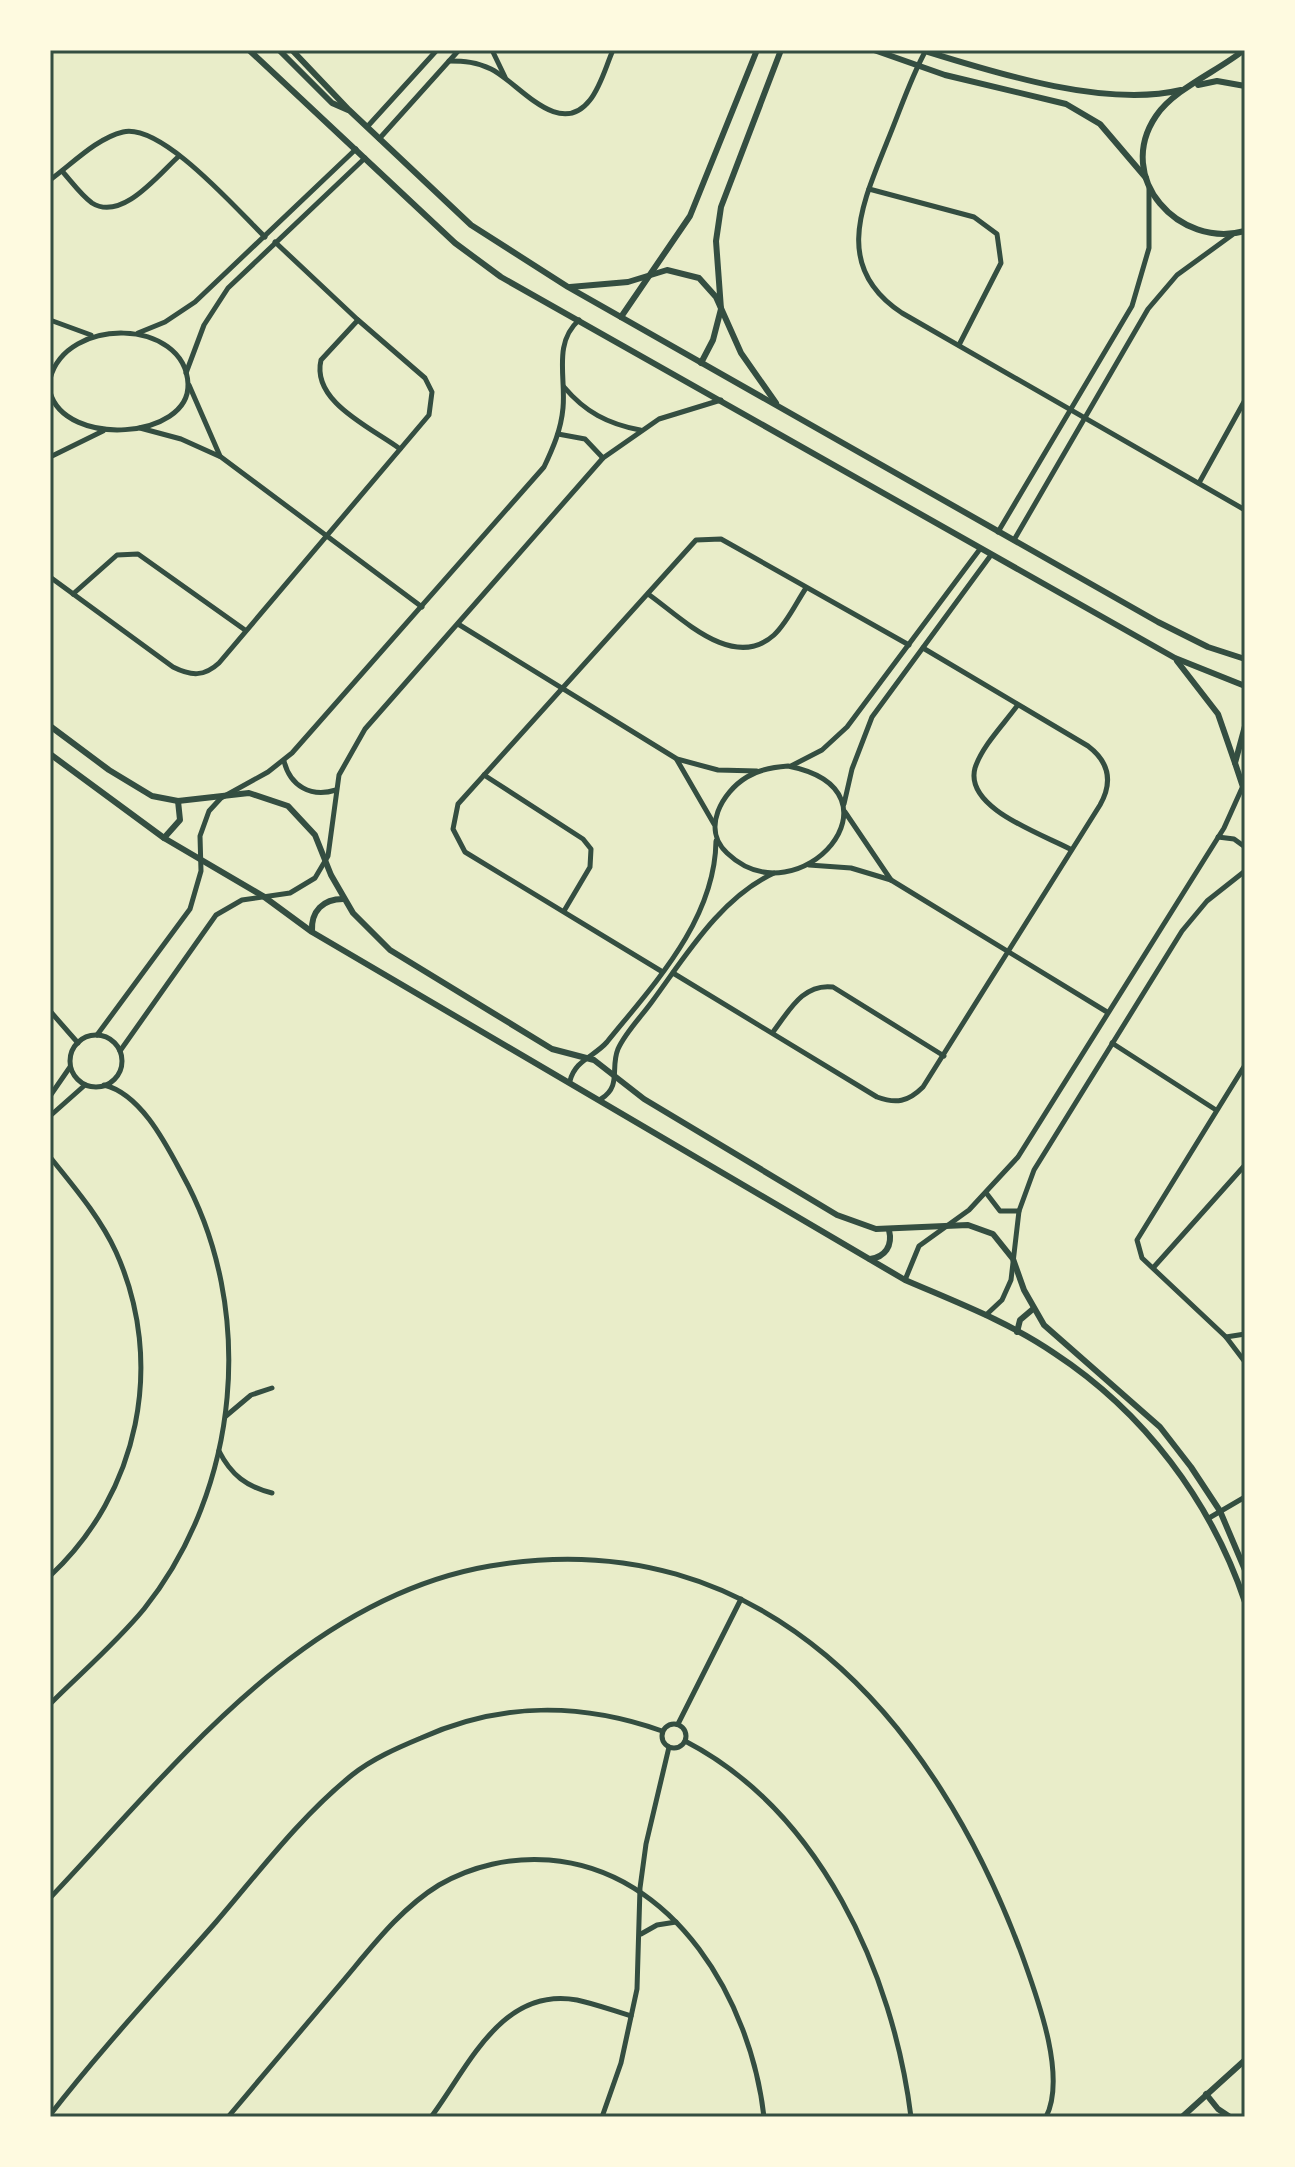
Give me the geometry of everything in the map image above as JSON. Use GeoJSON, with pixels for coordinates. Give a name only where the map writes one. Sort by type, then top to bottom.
{"type":"FeatureCollection","features":[{"type":"Feature","properties":{"kind":"street"},"geometry":{"type":"LineString","coordinates":[[249,50],[470,255],[501,277],[722,399],[1175,658],[1245,686]]}},
{"type":"Feature","properties":{"kind":"street"},"geometry":{"type":"LineString","coordinates":[[279,50],[332,103],[349,110]]}},
{"type":"Feature","properties":{"kind":"street"},"geometry":{"type":"LineString","coordinates":[[292,50],[349,110],[471,225],[568,287],[1158,622],[1208,647],[1245,659]]}},
{"type":"Feature","properties":{"kind":"street"},"geometry":{"type":"LineString","coordinates":[[367,127],[437,50]]}},
{"type":"Feature","properties":{"kind":"street"},"geometry":{"type":"LineString","coordinates":[[379,139],[459,50]]}},
{"type":"Feature","properties":{"kind":"street"},"geometry":{"type":"LineString","coordinates":[[492,50],[505,77]]}},
{"type":"Feature","properties":{"kind":"street"},"geometry":{"type":"LineString","coordinates":[[449,61],[479,64],[505,77],[548,111],[571,113],[591,99],[613,50]]}},
{"type":"Feature","properties":{"kind":"street"},"geometry":{"type":"LineString","coordinates":[[621,317],[646,276],[669,249],[690,216],[757,50]]}},
{"type":"Feature","properties":{"kind":"street"},"geometry":{"type":"LineString","coordinates":[[701,363],[713,340],[721,309],[716,241],[721,207],[781,50]]}},
{"type":"Feature","properties":{"kind":"street"},"geometry":{"type":"LineString","coordinates":[[874,50],[917,66],[1066,104],[1100,124],[1146,178]]}},
{"type":"Feature","properties":{"kind":"street"},"geometry":{"type":"LineString","coordinates":[[1245,86],[1217,81],[1145,95],[1101,94],[924,50],[869,189],[858,232],[863,270],[870,285],[887,303],[1070,412],[1245,510]]}},
{"type":"Feature","properties":{"kind":"street"},"geometry":{"type":"LineString","coordinates":[[998,532],[1140,287],[1149,248],[1146,136],[1155,117],[1169,101],[1244,50]]}},
{"type":"Feature","properties":{"kind":"street"},"geometry":{"type":"LineString","coordinates":[[410,81],[420,91]]}},
{"type":"Feature","properties":{"kind":"street"},"geometry":{"type":"LineString","coordinates":[[50,180],[113,135],[130,131],[156,137],[265,237]]}},
{"type":"Feature","properties":{"kind":"street"},"geometry":{"type":"LineString","coordinates":[[135,334],[186,309],[356,149]]}},
{"type":"Feature","properties":{"kind":"street"},"geometry":{"type":"LineString","coordinates":[[62,171],[91,202],[109,208],[128,201],[179,156]]}},
{"type":"Feature","properties":{"kind":"street"},"geometry":{"type":"LineString","coordinates":[[186,374],[204,325],[219,299],[365,158]]}},
{"type":"Feature","properties":{"kind":"street"},"geometry":{"type":"LineString","coordinates":[[1149,188],[1166,213],[1191,230],[1232,235]]}},
{"type":"Feature","properties":{"kind":"street"},"geometry":{"type":"LineString","coordinates":[[869,189],[974,217],[997,234],[1001,263],[959,345]]}},
{"type":"Feature","properties":{"kind":"street"},"geometry":{"type":"LineString","coordinates":[[1014,541],[1161,291],[1177,275],[1232,235],[1245,231]]}},
{"type":"Feature","properties":{"kind":"street"},"geometry":{"type":"LineString","coordinates":[[50,577],[173,667],[193,675],[212,670],[429,415],[432,392],[420,372],[358,320],[275,242]]}},
{"type":"Feature","properties":{"kind":"street"},"geometry":{"type":"LineString","coordinates":[[568,287],[611,284],[667,270],[699,278],[716,297],[741,353],[778,406]]}},
{"type":"Feature","properties":{"kind":"street"},"geometry":{"type":"LineString","coordinates":[[50,1704],[121,1634],[163,1582],[196,1524],[219,1450],[225,1416],[229,1355],[226,1311],[202,1217],[178,1166],[145,1116],[124,1095],[104,1085],[86,1085],[76,1077],[71,1066],[72,1053],[78,1043],[97,1035],[190,909],[200,881],[200,836],[205,819],[229,794],[284,761],[532,485],[558,434],[563,386],[562,345],[565,335],[579,319]]}},
{"type":"Feature","properties":{"kind":"street"},"geometry":{"type":"LineString","coordinates":[[50,320],[92,335],[135,334],[165,347],[179,359],[221,457]]}},
{"type":"Feature","properties":{"kind":"street"},"geometry":{"type":"LineString","coordinates":[[358,320],[321,360],[322,387],[333,401],[400,449]]}},
{"type":"Feature","properties":{"kind":"street"},"geometry":{"type":"LineString","coordinates":[[50,379],[61,358],[92,335]]}},
{"type":"Feature","properties":{"kind":"street"},"geometry":{"type":"LineString","coordinates":[[139,428],[176,410],[186,394],[188,382]]}},
{"type":"Feature","properties":{"kind":"street"},"geometry":{"type":"LineString","coordinates":[[563,386],[597,416],[640,430]]}},
{"type":"Feature","properties":{"kind":"street"},"geometry":{"type":"LineString","coordinates":[[50,392],[61,413],[82,424],[105,430],[139,428],[181,439],[221,457],[422,607]]}},
{"type":"Feature","properties":{"kind":"street"},"geometry":{"type":"LineString","coordinates":[[104,1085],[119,1074],[120,1051],[216,915],[242,900],[302,887],[315,878],[326,862],[336,790],[350,752],[365,729],[603,458],[640,430],[678,412],[722,399]]}},
{"type":"Feature","properties":{"kind":"street"},"geometry":{"type":"LineString","coordinates":[[1199,484],[1245,400]]}},
{"type":"Feature","properties":{"kind":"street"},"geometry":{"type":"LineString","coordinates":[[50,457],[105,430]]}},
{"type":"Feature","properties":{"kind":"street"},"geometry":{"type":"LineString","coordinates":[[558,434],[585,439],[603,458]]}},
{"type":"Feature","properties":{"kind":"street"},"geometry":{"type":"LineString","coordinates":[[661,971],[465,852],[457,842],[453,816],[458,804],[648,594],[688,545],[713,537],[909,645]]}},
{"type":"Feature","properties":{"kind":"street"},"geometry":{"type":"LineString","coordinates":[[458,624],[677,759],[718,770],[761,770],[788,766],[811,757],[839,735],[980,549]]}},
{"type":"Feature","properties":{"kind":"street"},"geometry":{"type":"LineString","coordinates":[[73,594],[117,555],[138,554],[245,630]]}},
{"type":"Feature","properties":{"kind":"street"},"geometry":{"type":"LineString","coordinates":[[808,865],[826,853],[840,836],[852,769],[872,717],[991,555]]}},
{"type":"Feature","properties":{"kind":"street"},"geometry":{"type":"LineString","coordinates":[[648,594],[716,642],[745,648],[772,637],[806,588]]}},
{"type":"Feature","properties":{"kind":"street"},"geometry":{"type":"LineString","coordinates":[[673,973],[886,1101],[897,1102],[915,1095],[944,1056],[1106,795],[1109,784],[1104,762],[1088,746],[923,648]]}},
{"type":"Feature","properties":{"kind":"street"},"geometry":{"type":"LineString","coordinates":[[905,1280],[919,1246],[986,1193],[1018,1157],[1244,791],[1218,714],[1175,658]]}},
{"type":"Feature","properties":{"kind":"street"},"geometry":{"type":"LineString","coordinates":[[1017,706],[980,757],[974,777],[976,788],[987,806],[1070,849]]}},
{"type":"Feature","properties":{"kind":"street"},"geometry":{"type":"LineString","coordinates":[[50,726],[141,790],[178,801],[229,794],[260,795],[288,806],[310,827],[343,899],[371,933],[405,960],[552,1049],[588,1057],[616,1079],[837,1215],[861,1225],[889,1230],[968,1225],[985,1230],[1000,1240],[1013,1259],[1033,1309],[1064,1345],[1160,1427],[1220,1511],[1245,1570]]}},
{"type":"Feature","properties":{"kind":"street"},"geometry":{"type":"LineString","coordinates":[[1235,763],[1245,726]]}},
{"type":"Feature","properties":{"kind":"street"},"geometry":{"type":"LineString","coordinates":[[50,754],[164,838],[263,896],[312,932],[905,1280],[986,1315],[1076,1369],[1151,1436],[1209,1518],[1231,1562],[1245,1602]]}},
{"type":"Feature","properties":{"kind":"street"},"geometry":{"type":"LineString","coordinates":[[570,1081],[576,1067],[607,1042],[661,971],[700,914],[713,875],[714,825],[677,759]]}},
{"type":"Feature","properties":{"kind":"street"},"geometry":{"type":"LineString","coordinates":[[284,761],[288,774],[302,788],[322,793],[336,790]]}},
{"type":"Feature","properties":{"kind":"street"},"geometry":{"type":"LineString","coordinates":[[788,766],[828,781],[891,880]]}},
{"type":"Feature","properties":{"kind":"street"},"geometry":{"type":"LineString","coordinates":[[714,825],[728,794],[748,776],[761,770]]}},
{"type":"Feature","properties":{"kind":"street"},"geometry":{"type":"LineString","coordinates":[[484,775],[583,839],[591,849],[590,867],[564,911]]}},
{"type":"Feature","properties":{"kind":"street"},"geometry":{"type":"LineString","coordinates":[[164,838],[180,820],[178,801]]}},
{"type":"Feature","properties":{"kind":"street"},"geometry":{"type":"LineString","coordinates":[[1218,837],[1234,839],[1245,847]]}},
{"type":"Feature","properties":{"kind":"street"},"geometry":{"type":"LineString","coordinates":[[716,840],[738,861],[774,873]]}},
{"type":"Feature","properties":{"kind":"street"},"geometry":{"type":"LineString","coordinates":[[601,1099],[611,1091],[616,1079],[619,1047],[673,973],[735,899],[774,873],[808,865],[851,868],[891,880],[1107,1012]]}},
{"type":"Feature","properties":{"kind":"street"},"geometry":{"type":"LineString","coordinates":[[986,1315],[1007,1291],[1019,1211],[1039,1161],[1190,920],[1245,871]]}},
{"type":"Feature","properties":{"kind":"street"},"geometry":{"type":"LineString","coordinates":[[312,932],[312,921],[319,907],[343,899]]}},
{"type":"Feature","properties":{"kind":"street"},"geometry":{"type":"LineString","coordinates":[[773,1032],[805,993],[821,987],[833,987],[944,1056]]}},
{"type":"Feature","properties":{"kind":"street"},"geometry":{"type":"LineString","coordinates":[[50,1011],[78,1043]]}},
{"type":"Feature","properties":{"kind":"street"},"geometry":{"type":"LineString","coordinates":[[97,1035],[109,1038],[120,1051]]}},
{"type":"Feature","properties":{"kind":"street"},"geometry":{"type":"LineString","coordinates":[[1112,1043],[1216,1110]]}},
{"type":"Feature","properties":{"kind":"street"},"geometry":{"type":"LineString","coordinates":[[1245,1065],[1140,1230],[1138,1249],[1153,1268],[1226,1337],[1245,1362]]}},
{"type":"Feature","properties":{"kind":"street"},"geometry":{"type":"LineString","coordinates":[[50,1096],[71,1066]]}},
{"type":"Feature","properties":{"kind":"street"},"geometry":{"type":"LineString","coordinates":[[50,1116],[86,1085]]}},
{"type":"Feature","properties":{"kind":"street"},"geometry":{"type":"LineString","coordinates":[[50,1157],[99,1221],[115,1250],[137,1314],[143,1378],[137,1424],[123,1468],[94,1522],[50,1576]]}},
{"type":"Feature","properties":{"kind":"street"},"geometry":{"type":"LineString","coordinates":[[1153,1268],[1245,1165]]}},
{"type":"Feature","properties":{"kind":"street"},"geometry":{"type":"LineString","coordinates":[[986,1193],[1000,1211],[1019,1211]]}},
{"type":"Feature","properties":{"kind":"street"},"geometry":{"type":"LineString","coordinates":[[870,1259],[881,1256],[889,1247],[889,1230]]}},
{"type":"Feature","properties":{"kind":"street"},"geometry":{"type":"LineString","coordinates":[[1017,1332],[1020,1320],[1033,1309]]}},
{"type":"Feature","properties":{"kind":"street"},"geometry":{"type":"LineString","coordinates":[[1226,1337],[1245,1334]]}},
{"type":"Feature","properties":{"kind":"street"},"geometry":{"type":"LineString","coordinates":[[225,1416],[251,1395],[272,1388]]}},
{"type":"Feature","properties":{"kind":"street"},"geometry":{"type":"LineString","coordinates":[[219,1450],[234,1474],[258,1490],[272,1493]]}},
{"type":"Feature","properties":{"kind":"street"},"geometry":{"type":"LineString","coordinates":[[1209,1518],[1245,1497]]}},
{"type":"Feature","properties":{"kind":"street"},"geometry":{"type":"LineString","coordinates":[[50,1898],[238,1700],[299,1649],[408,1593],[487,1567],[552,1559],[592,1559],[679,1575],[741,1599],[816,1645],[881,1705],[969,1837],[1005,1909],[1033,1985],[1055,2084],[1053,2105],[1046,2117]]}},
{"type":"Feature","properties":{"kind":"street"},"geometry":{"type":"LineString","coordinates":[[678,1724],[741,1599]]}},
{"type":"Feature","properties":{"kind":"street"},"geometry":{"type":"LineString","coordinates":[[50,2115],[138,2009],[299,1826],[365,1765],[446,1726],[504,1712],[562,1708],[591,1711],[662,1731]]}},
{"type":"Feature","properties":{"kind":"street"},"geometry":{"type":"LineString","coordinates":[[670,1724],[678,1724],[685,1731],[685,1741],[680,1747],[669,1747],[661,1739],[662,1731],[670,1724]]}},
{"type":"Feature","properties":{"kind":"street"},"geometry":{"type":"LineString","coordinates":[[685,1741],[714,1758],[761,1796],[797,1834],[830,1883],[855,1928],[885,2001],[903,2062],[911,2117]]}},
{"type":"Feature","properties":{"kind":"street"},"geometry":{"type":"LineString","coordinates":[[602,2117],[617,2075],[631,2016],[646,1844],[669,1747]]}},
{"type":"Feature","properties":{"kind":"street"},"geometry":{"type":"LineString","coordinates":[[228,2117],[375,1943],[415,1902],[441,1884],[489,1864],[526,1859],[581,1864],[640,1888],[677,1922],[704,1956],[735,2013],[753,2067],[764,2117]]}},
{"type":"Feature","properties":{"kind":"street"},"geometry":{"type":"LineString","coordinates":[[640,1935],[657,1925],[677,1922]]}},
{"type":"Feature","properties":{"kind":"street"},"geometry":{"type":"LineString","coordinates":[[431,2117],[486,2035],[524,2008],[544,2001],[576,2000],[631,2016]]}},
{"type":"Feature","properties":{"kind":"street"},"geometry":{"type":"LineString","coordinates":[[1182,2117],[1245,2060]]}},
{"type":"Feature","properties":{"kind":"street"},"geometry":{"type":"LineString","coordinates":[[1206,2094],[1218,2109],[1230,2117]]}}]}
